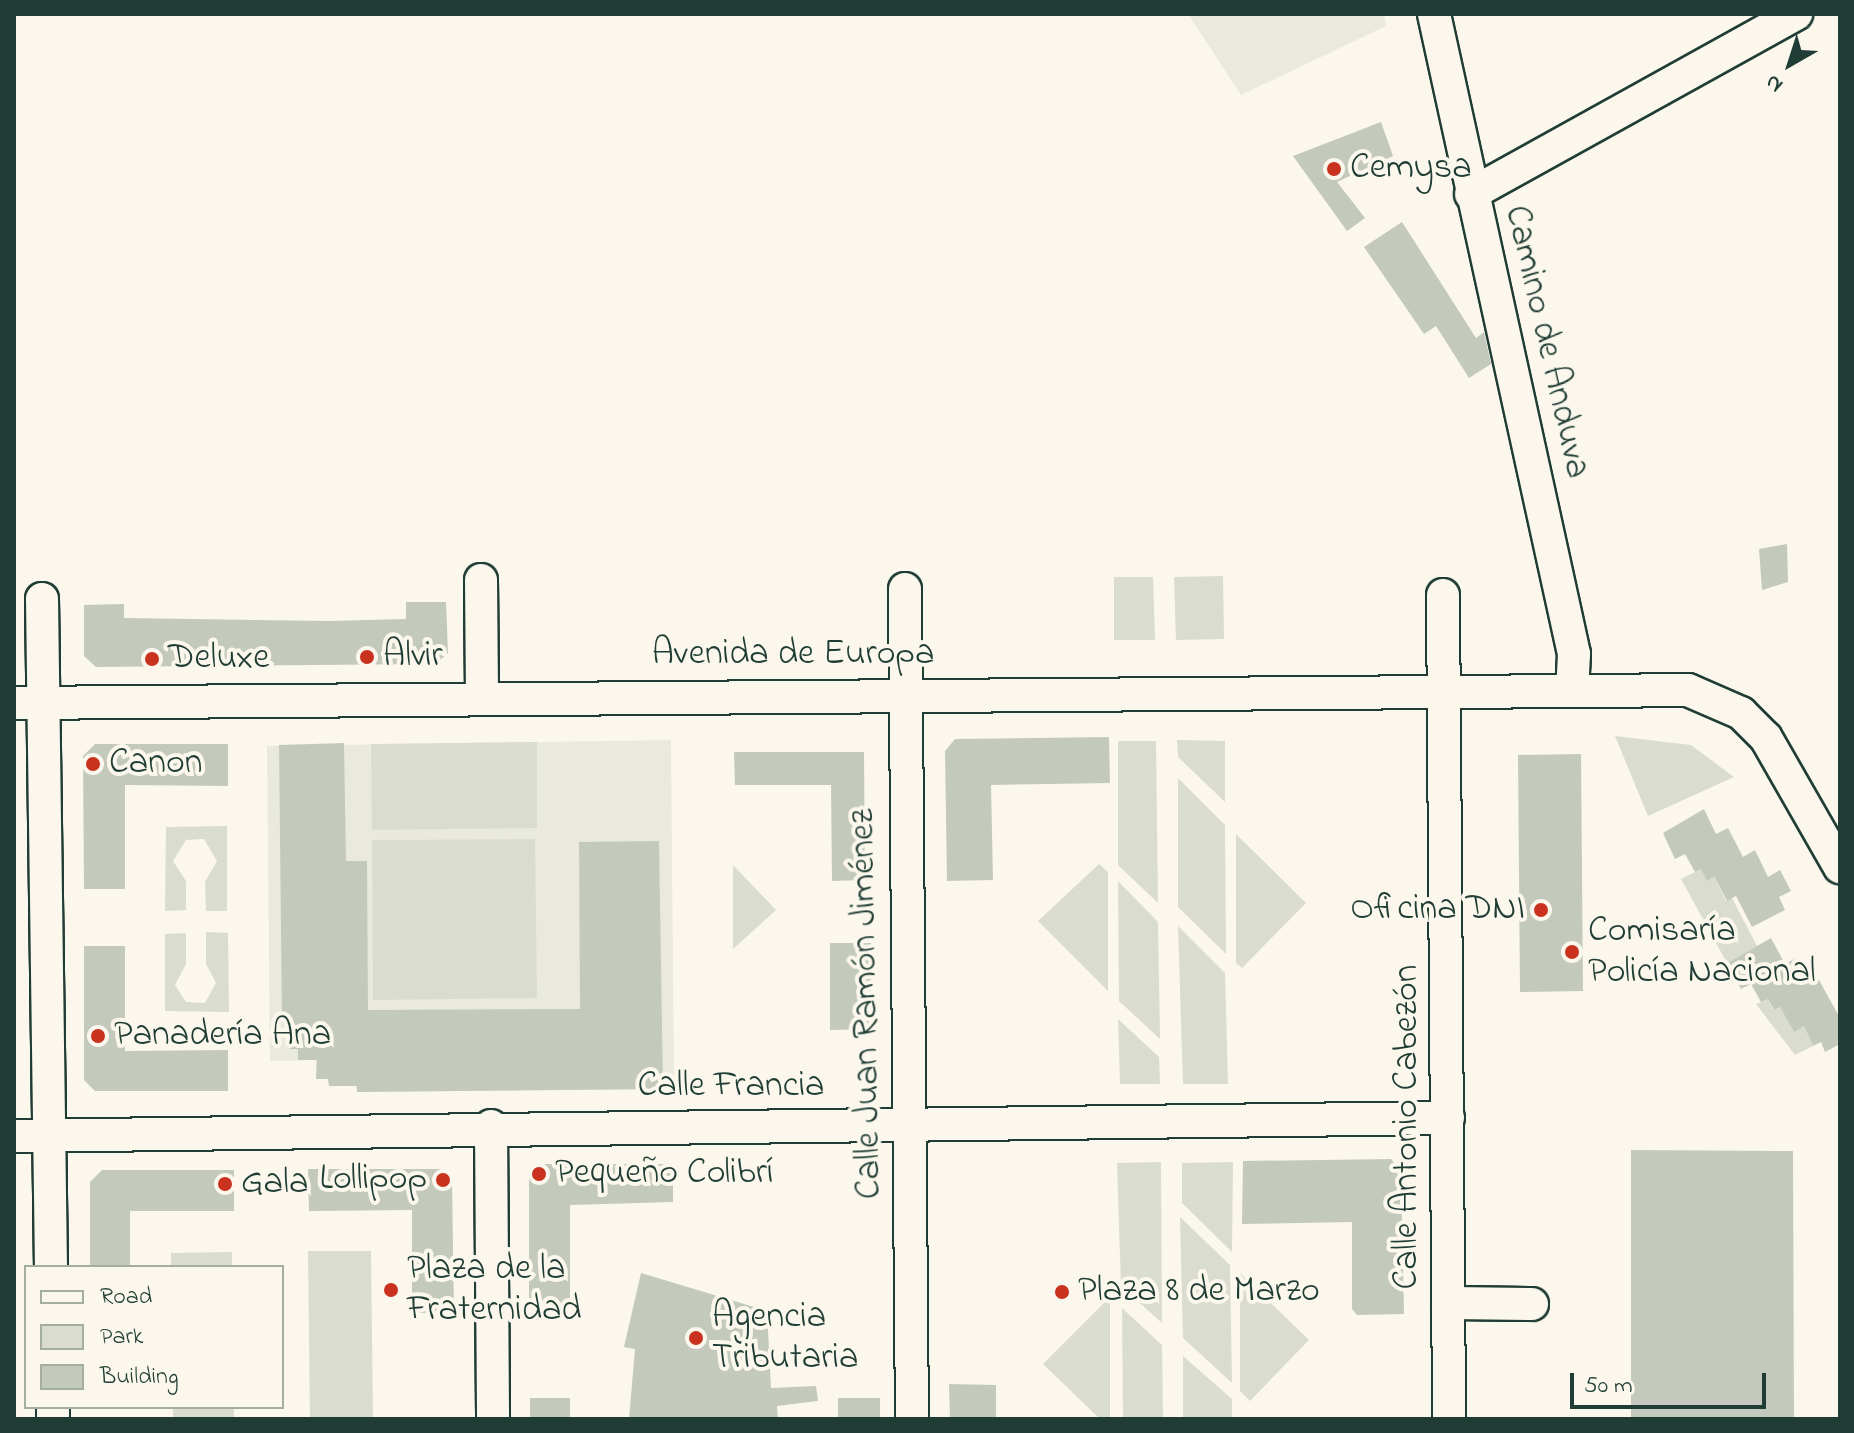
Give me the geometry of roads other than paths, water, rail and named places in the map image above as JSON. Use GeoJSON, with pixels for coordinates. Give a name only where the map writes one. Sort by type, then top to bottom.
{"type":"FeatureCollection","features":[{"type":"Feature","properties":{"kind":"street","name":"Camino de Anduva"},"geometry":{"type":"LineString","coordinates":[[1434,14],[1574,654],[1572,688]]}},
{"type":"Feature","properties":{"kind":"street"},"geometry":{"type":"LineString","coordinates":[[1471,194],[1796,14]]}},
{"type":"Feature","properties":{"kind":"street"},"geometry":{"type":"LineString","coordinates":[[481,580],[482,697]]}},
{"type":"Feature","properties":{"kind":"street","name":"Calle Juan Ramón Jiménez"},"geometry":{"type":"LineString","coordinates":[[905,589],[902,695],[912,1419]]}},
{"type":"Feature","properties":{"kind":"street","name":"Calle Antonio Cabezón"},"geometry":{"type":"LineString","coordinates":[[1443,595],[1449,1419]]}},
{"type":"Feature","properties":{"kind":"street"},"geometry":{"type":"LineString","coordinates":[[42,599],[28,702],[49,1136],[51,1265]]}},
{"type":"Feature","properties":{"kind":"street","name":"Avenida de Europa"},"geometry":{"type":"LineString","coordinates":[[28,702],[1443,688],[1688,690],[1741,713],[1785,763],[1840,867]]}},
{"type":"Feature","properties":{"kind":"street","name":"Calle Francia"},"geometry":{"type":"LineString","coordinates":[[14,1136],[491,1126],[909,1126],[1448,1118]]}},
{"type":"Feature","properties":{"kind":"street"},"geometry":{"type":"LineString","coordinates":[[491,1126],[493,1419]]}},
{"type":"Feature","properties":{"kind":"street"},"geometry":{"type":"LineString","coordinates":[[1448,1303],[1532,1304]]}},
{"type":"Feature","properties":{"kind":"place","name":"Cemysa"},"geometry":{"type":"Point","coordinates":[1334,169]}},
{"type":"Feature","properties":{"kind":"place","name":"Alvir"},"geometry":{"type":"Point","coordinates":[367,657]}},
{"type":"Feature","properties":{"kind":"place","name":"Deluxe"},"geometry":{"type":"Point","coordinates":[152,659]}},
{"type":"Feature","properties":{"kind":"place","name":"Canon"},"geometry":{"type":"Point","coordinates":[93,764]}},
{"type":"Feature","properties":{"kind":"place","name":"Oficina DNI"},"geometry":{"type":"Point","coordinates":[1541,910]}},
{"type":"Feature","properties":{"kind":"place","name":"Comisaría Policía Nacional"},"geometry":{"type":"Point","coordinates":[1572,952]}},
{"type":"Feature","properties":{"kind":"place","name":"Panadería Ana"},"geometry":{"type":"Point","coordinates":[98,1036]}},
{"type":"Feature","properties":{"kind":"place","name":"Pequeño Colibrí"},"geometry":{"type":"Point","coordinates":[539,1174]}},
{"type":"Feature","properties":{"kind":"place","name":"Lollipop"},"geometry":{"type":"Point","coordinates":[443,1180]}},
{"type":"Feature","properties":{"kind":"place","name":"Gala"},"geometry":{"type":"Point","coordinates":[225,1184]}},
{"type":"Feature","properties":{"kind":"place","name":"Plaza de la Fraternidad"},"geometry":{"type":"Point","coordinates":[391,1290]}},
{"type":"Feature","properties":{"kind":"place","name":"Plaza 8 de Marzo"},"geometry":{"type":"Point","coordinates":[1062,1292]}},
{"type":"Feature","properties":{"kind":"place","name":"Agencia Tributaria"},"geometry":{"type":"Point","coordinates":[696,1338]}}]}
